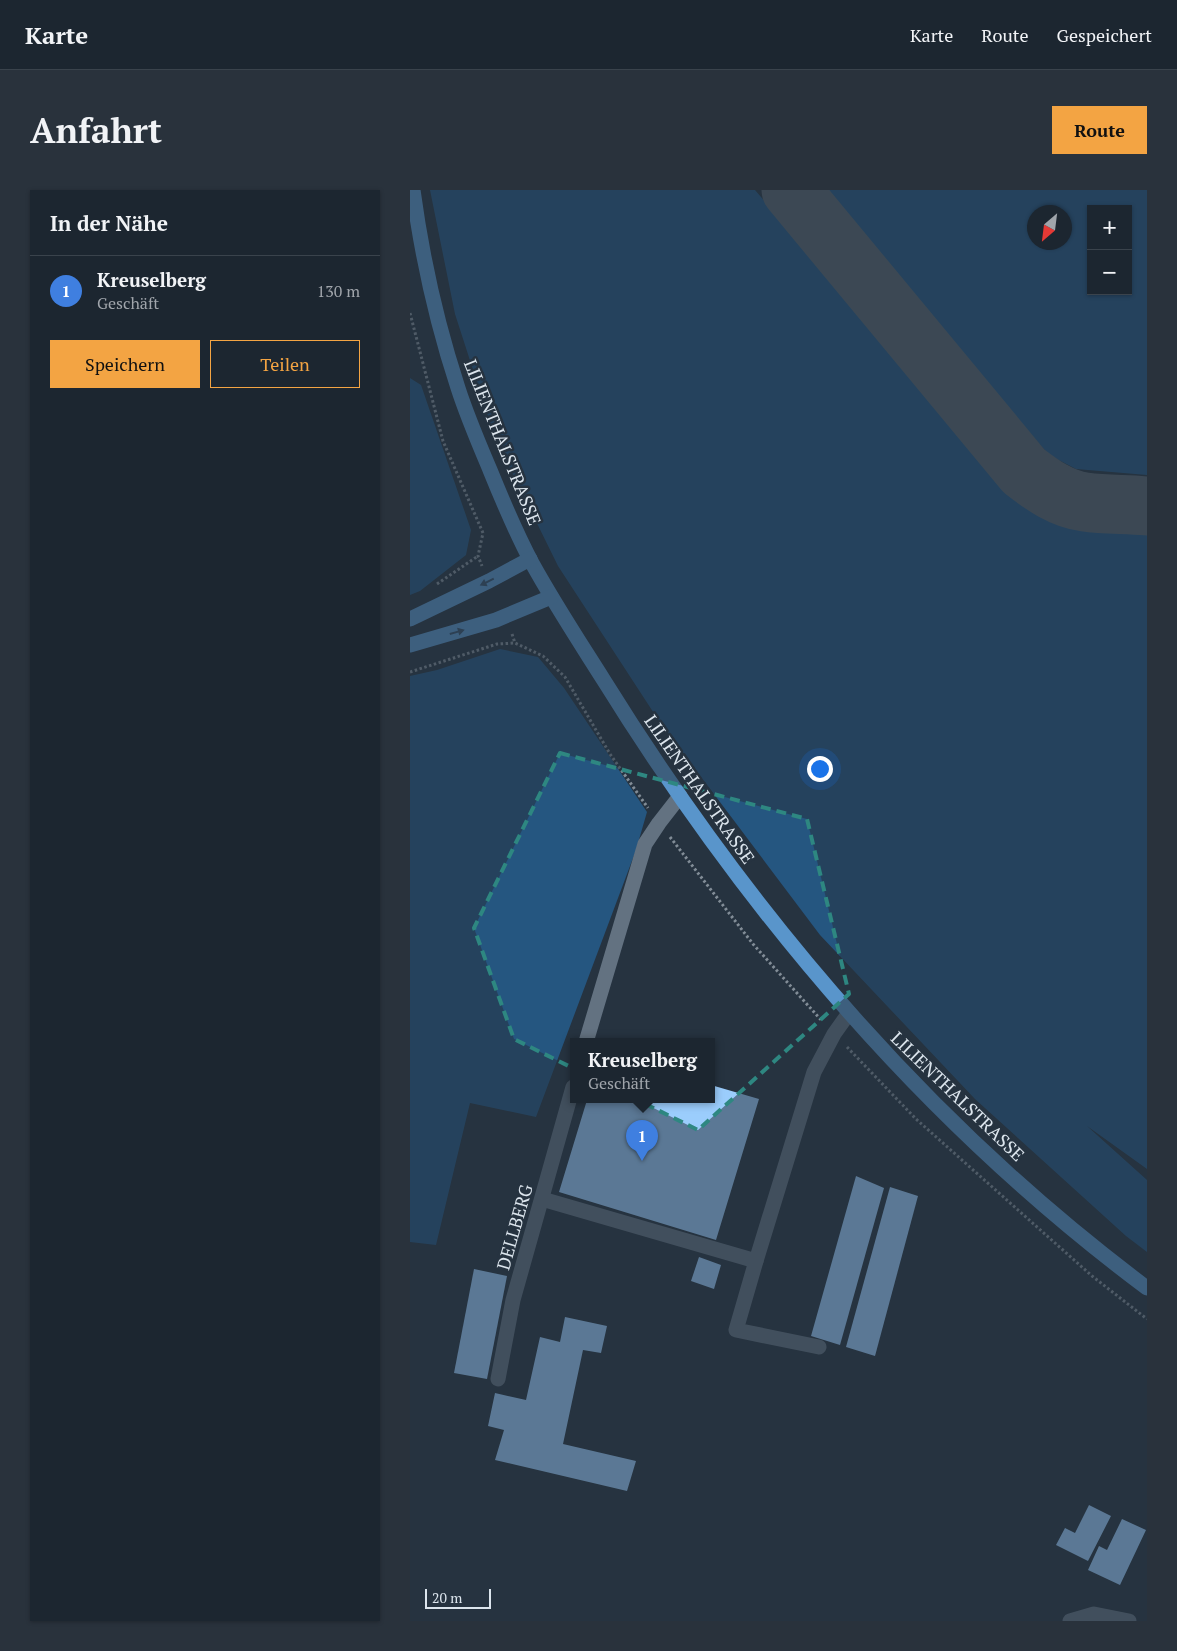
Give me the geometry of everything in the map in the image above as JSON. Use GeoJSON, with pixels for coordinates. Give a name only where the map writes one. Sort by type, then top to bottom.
{"type":"FeatureCollection","features":[{"type":"Feature","properties":{"kind":"main road","name":"LILIENTHALSTRASSE"},"geometry":{"type":"LineString","coordinates":[[413,190],[417,220],[435,308],[458,390],[507,509],[530,559],[551,597],[630,723],[744,885],[849,1013],[928,1097],[1031,1193],[1105,1256],[1147,1288]]}},
{"type":"Feature","properties":{"kind":"main road"},"geometry":{"type":"LineString","coordinates":[[410,619],[530,559]]}},
{"type":"Feature","properties":{"kind":"main road"},"geometry":{"type":"LineString","coordinates":[[410,645],[496,620],[551,597]]}},
{"type":"Feature","properties":{"kind":"lane"},"geometry":{"type":"LineString","coordinates":[[587,1038],[645,844],[680,796]]}},
{"type":"Feature","properties":{"kind":"lane"},"geometry":{"type":"LineString","coordinates":[[820,1347],[736,1330],[814,1072],[834,1034],[849,1013]]}},
{"type":"Feature","properties":{"kind":"lane","name":"DELLBERG"},"geometry":{"type":"LineString","coordinates":[[498,1379],[513,1300],[570,1098]]}},
{"type":"Feature","properties":{"kind":"lane"},"geometry":{"type":"LineString","coordinates":[[542,1199],[756,1261]]}},
{"type":"Feature","properties":{"kind":"lane"},"geometry":{"type":"LineString","coordinates":[[1070,1621],[1094,1614],[1129,1621]]}},
{"type":"Feature","properties":{"kind":"path"},"geometry":{"type":"LineString","coordinates":[[433,586],[478,556]]}},
{"type":"Feature","properties":{"kind":"path"},"geometry":{"type":"LineString","coordinates":[[410,672],[498,644],[516,643]]}},
{"type":"Feature","properties":{"kind":"highlighted area"},"geometry":{"type":"Polygon","coordinates":[[[560,753],[807,819],[849,994],[698,1130],[514,1039],[474,928],[560,753]]]}},
{"type":"Feature","properties":{"kind":"shaded area"},"geometry":{"type":"Polygon","coordinates":[[[430,190],[755,190],[1010,490],[1061,522],[1147,529],[1147,1169],[1087,1126],[1147,1180],[1147,1252],[1126,1236],[975,1099],[820,935],[659,721],[558,566],[495,438],[455,314],[430,190]]]}},
{"type":"Feature","properties":{"kind":"shaded area"},"geometry":{"type":"Polygon","coordinates":[[[819,190],[1147,190],[1147,475],[1076,469],[1049,455],[819,190]]]}},
{"type":"Feature","properties":{"kind":"shaded area"},"geometry":{"type":"Polygon","coordinates":[[[410,378],[421,385],[471,530],[466,555],[420,591],[410,595],[410,378]]]}},
{"type":"Feature","properties":{"kind":"shaded area"},"geometry":{"type":"Polygon","coordinates":[[[500,649],[538,657],[564,688],[647,812],[636,850],[536,1117],[470,1103],[436,1245],[410,1242],[410,676],[437,670],[500,649]]]}},
{"type":"Feature","properties":{"kind":"building"},"geometry":{"type":"Polygon","coordinates":[[[715,1086],[759,1099],[716,1240],[559,1192],[586,1103],[715,1103],[715,1086]]]}},
{"type":"Feature","properties":{"kind":"building"},"geometry":{"type":"Polygon","coordinates":[[[856,1176],[884,1188],[840,1345],[811,1336],[856,1176]]]}},
{"type":"Feature","properties":{"kind":"building"},"geometry":{"type":"Polygon","coordinates":[[[890,1187],[918,1196],[875,1356],[846,1347],[890,1187]]]}},
{"type":"Feature","properties":{"kind":"building"},"geometry":{"type":"Polygon","coordinates":[[[699,1257],[721,1265],[714,1289],[691,1281],[699,1257]]]}},
{"type":"Feature","properties":{"kind":"building"},"geometry":{"type":"Polygon","coordinates":[[[474,1269],[507,1276],[487,1379],[454,1373],[474,1269]]]}},
{"type":"Feature","properties":{"kind":"building"},"geometry":{"type":"Polygon","coordinates":[[[565,1317],[607,1326],[601,1353],[583,1350],[563,1444],[636,1461],[627,1491],[495,1460],[504,1430],[488,1426],[495,1393],[526,1400],[540,1337],[560,1342],[565,1317]]]}},
{"type":"Feature","properties":{"kind":"building"},"geometry":{"type":"Polygon","coordinates":[[[1089,1505],[1111,1516],[1088,1561],[1056,1545],[1065,1528],[1075,1533],[1089,1505]]]}},
{"type":"Feature","properties":{"kind":"building"},"geometry":{"type":"Polygon","coordinates":[[[1122,1519],[1146,1530],[1120,1585],[1088,1570],[1099,1546],[1107,1550],[1122,1519]]]}},
{"type":"Feature","properties":{"kind":"taxiway"},"geometry":{"type":"LineString","coordinates":[[791,190],[1024,471],[1053,491],[1068,498],[1101,504],[1147,506]]}},
{"type":"Feature","properties":{"kind":"place","name":"Kreuselberg"},"geometry":{"type":"Point","coordinates":[642,1161]}}]}
